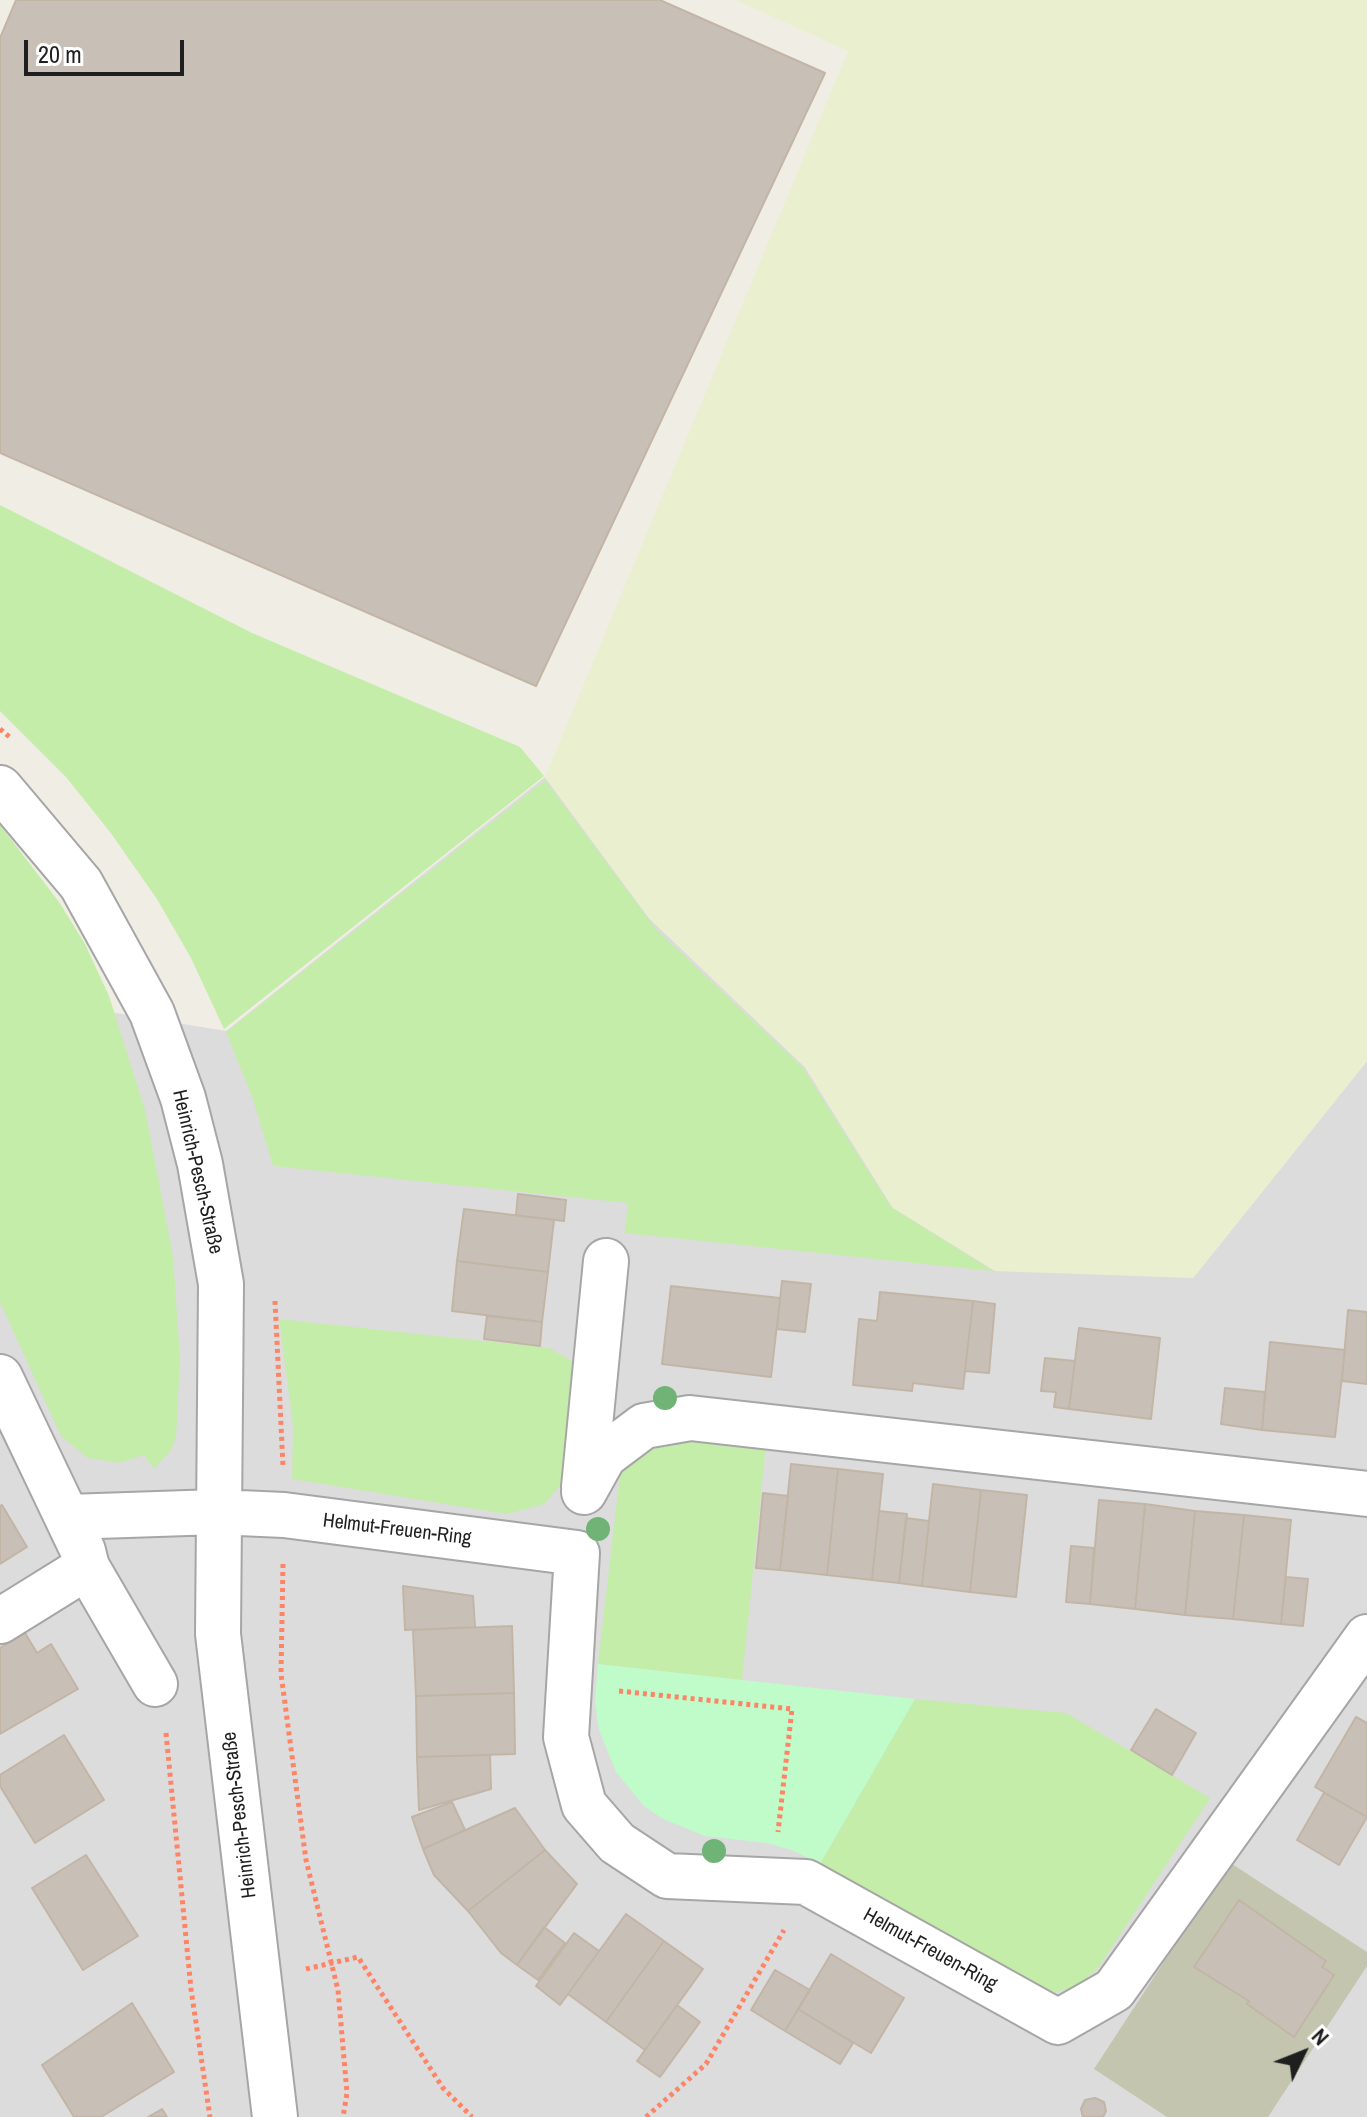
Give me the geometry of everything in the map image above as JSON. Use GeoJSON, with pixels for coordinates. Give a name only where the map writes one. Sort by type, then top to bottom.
{"type":"FeatureCollection","features":[{"type":"Feature","properties":{"kind":"street","name":"Heinrich-Pesch-Straße"},"geometry":{"type":"LineString","coordinates":[[0,788],[81,884],[152,1013],[183,1098],[200,1164],[221,1284],[218,1634],[275,2117]]}},
{"type":"Feature","properties":{"kind":"street","name":"Helmut-Freuen-Ring"},"geometry":{"type":"LineString","coordinates":[[606,1261],[577,1553],[566,1737],[584,1805],[617,1843],[667,1876],[790,1882],[1058,2022],[1114,1990],[1367,1637]]}},
{"type":"Feature","properties":{"kind":"street"},"geometry":{"type":"LineString","coordinates":[[0,1377],[68,1517],[87,1567],[155,1684]]}},
{"type":"Feature","properties":{"kind":"street","name":"Helmut-Freuen-Ring"},"geometry":{"type":"LineString","coordinates":[[584,1492],[604,1456],[644,1426],[690,1418],[1367,1494]]}},
{"type":"Feature","properties":{"kind":"street"},"geometry":{"type":"LineString","coordinates":[[68,1517],[217,1512]]}},
{"type":"Feature","properties":{"kind":"street","name":"Helmut-Freuen-Ring"},"geometry":{"type":"LineString","coordinates":[[217,1512],[284,1515],[577,1553]]}},
{"type":"Feature","properties":{"kind":"street"},"geometry":{"type":"LineString","coordinates":[[0,1621],[87,1567]]}},
{"type":"Feature","properties":{"kind":"path"},"geometry":{"type":"LineString","coordinates":[[155,1684],[165,1720],[191,1989],[210,2117]]}},
{"type":"Feature","properties":{"kind":"path"},"geometry":{"type":"LineString","coordinates":[[569,1685],[792,1709],[791,1917],[706,2064],[646,2117]]}},
{"type":"Feature","properties":{"kind":"path"},"geometry":{"type":"LineString","coordinates":[[259,1981],[358,1957],[443,2088],[472,2117]]}},
{"type":"Feature","properties":{"kind":"shaded area"},"geometry":{"type":"Polygon","coordinates":[[[736,0],[1367,0],[1367,1061],[1193,1278],[995,1271],[893,1208],[805,1067],[649,918],[545,777],[848,51],[736,0]]]}},
{"type":"Feature","properties":{"kind":"shaded area"},"geometry":{"type":"Polygon","coordinates":[[[545,777],[649,918],[805,1067],[893,1208],[1193,1278],[1367,1061],[1367,2117],[0,2117],[0,994],[226,1031],[545,777]]]}},
{"type":"Feature","properties":{"kind":"shaded area"},"geometry":{"type":"Polygon","coordinates":[[[1229,1862],[1367,1952],[1367,1966],[1268,2117],[1167,2117],[1094,2069],[1229,1862]]]}},
{"type":"Feature","properties":{"kind":"green space"},"geometry":{"type":"Polygon","coordinates":[[[0,505],[252,633],[520,747],[544,776],[224,1029],[191,958],[157,899],[110,832],[66,777],[0,711],[0,505]]]}},
{"type":"Feature","properties":{"kind":"green space"},"geometry":{"type":"Polygon","coordinates":[[[545,780],[656,929],[803,1068],[891,1207],[993,1271],[625,1233],[628,1203],[273,1166],[253,1099],[226,1032],[545,780]]]}},
{"type":"Feature","properties":{"kind":"green space"},"geometry":{"type":"Polygon","coordinates":[[[0,825],[59,902],[85,944],[109,996],[145,1110],[173,1256],[180,1360],[176,1437],[171,1450],[154,1469],[144,1455],[118,1463],[88,1458],[61,1436],[0,1302],[0,825]]]}},
{"type":"Feature","properties":{"kind":"green space"},"geometry":{"type":"Polygon","coordinates":[[[279,1319],[549,1348],[580,1366],[562,1484],[544,1504],[507,1514],[292,1479],[293,1424],[279,1319]]]}},
{"type":"Feature","properties":{"kind":"green space"},"geometry":{"type":"Polygon","coordinates":[[[664,1435],[766,1444],[742,1680],[598,1664],[620,1475],[627,1461],[664,1435]]]}},
{"type":"Feature","properties":{"kind":"green space"},"geometry":{"type":"Polygon","coordinates":[[[598,1664],[915,1699],[820,1864],[792,1850],[767,1843],[705,1836],[661,1818],[643,1805],[616,1772],[599,1730],[595,1702],[598,1664]]]}},
{"type":"Feature","properties":{"kind":"green space"},"geometry":{"type":"Polygon","coordinates":[[[915,1699],[1066,1713],[1210,1798],[1098,1968],[1076,1987],[1048,1994],[1021,1985],[820,1864],[915,1699]]]}},
{"type":"Feature","properties":{"kind":"building"},"geometry":{"type":"Polygon","coordinates":[[[16,0],[660,0],[825,73],[536,686],[0,453],[0,38],[16,0]]]}},
{"type":"Feature","properties":{"kind":"building"},"geometry":{"type":"Polygon","coordinates":[[[518,1194],[566,1200],[564,1221],[516,1215],[518,1194]]]}},
{"type":"Feature","properties":{"kind":"building"},"geometry":{"type":"Polygon","coordinates":[[[464,1209],[554,1220],[548,1272],[457,1261],[464,1209]]]}},
{"type":"Feature","properties":{"kind":"building"},"geometry":{"type":"Polygon","coordinates":[[[457,1261],[548,1272],[542,1322],[452,1311],[457,1261]]]}},
{"type":"Feature","properties":{"kind":"building"},"geometry":{"type":"Polygon","coordinates":[[[782,1281],[811,1284],[805,1332],[777,1329],[782,1281]]]}},
{"type":"Feature","properties":{"kind":"building"},"geometry":{"type":"Polygon","coordinates":[[[671,1286],[780,1298],[771,1377],[662,1364],[671,1286]]]}},
{"type":"Feature","properties":{"kind":"building"},"geometry":{"type":"Polygon","coordinates":[[[880,1292],[973,1301],[963,1389],[913,1383],[912,1391],[853,1385],[859,1319],[877,1321],[880,1292]]]}},
{"type":"Feature","properties":{"kind":"building"},"geometry":{"type":"Polygon","coordinates":[[[973,1301],[995,1304],[989,1373],[965,1371],[973,1301]]]}},
{"type":"Feature","properties":{"kind":"building"},"geometry":{"type":"Polygon","coordinates":[[[1348,1310],[1367,1312],[1367,1384],[1342,1381],[1348,1310]]]}},
{"type":"Feature","properties":{"kind":"building"},"geometry":{"type":"Polygon","coordinates":[[[487,1316],[542,1322],[540,1346],[484,1339],[487,1316]]]}},
{"type":"Feature","properties":{"kind":"building"},"geometry":{"type":"Polygon","coordinates":[[[1079,1328],[1160,1338],[1151,1419],[1069,1409],[1079,1328]]]}},
{"type":"Feature","properties":{"kind":"building"},"geometry":{"type":"Polygon","coordinates":[[[1270,1342],[1345,1350],[1335,1437],[1262,1430],[1270,1342]]]}},
{"type":"Feature","properties":{"kind":"building"},"geometry":{"type":"Polygon","coordinates":[[[1045,1358],[1075,1361],[1069,1409],[1054,1407],[1056,1392],[1041,1391],[1045,1358]]]}},
{"type":"Feature","properties":{"kind":"building"},"geometry":{"type":"Polygon","coordinates":[[[1225,1388],[1265,1392],[1262,1430],[1221,1424],[1225,1388]]]}},
{"type":"Feature","properties":{"kind":"building"},"geometry":{"type":"Polygon","coordinates":[[[791,1464],[838,1469],[827,1575],[780,1570],[791,1464]]]}},
{"type":"Feature","properties":{"kind":"building"},"geometry":{"type":"Polygon","coordinates":[[[838,1469],[883,1474],[872,1580],[827,1575],[838,1469]]]}},
{"type":"Feature","properties":{"kind":"building"},"geometry":{"type":"Polygon","coordinates":[[[933,1484],[981,1490],[970,1592],[922,1586],[933,1484]]]}},
{"type":"Feature","properties":{"kind":"building"},"geometry":{"type":"Polygon","coordinates":[[[981,1490],[1027,1495],[1016,1597],[970,1592],[981,1490]]]}},
{"type":"Feature","properties":{"kind":"building"},"geometry":{"type":"Polygon","coordinates":[[[763,1493],[788,1496],[780,1570],[756,1568],[763,1493]]]}},
{"type":"Feature","properties":{"kind":"building"},"geometry":{"type":"Polygon","coordinates":[[[1099,1500],[1145,1504],[1135,1609],[1090,1604],[1099,1500]]]}},
{"type":"Feature","properties":{"kind":"building"},"geometry":{"type":"Polygon","coordinates":[[[1145,1504],[1195,1511],[1185,1615],[1135,1609],[1145,1504]]]}},
{"type":"Feature","properties":{"kind":"building"},"geometry":{"type":"Polygon","coordinates":[[[0,1506],[27,1547],[0,1564],[0,1506]]]}},
{"type":"Feature","properties":{"kind":"building"},"geometry":{"type":"Polygon","coordinates":[[[879,1511],[907,1514],[899,1583],[872,1580],[879,1511]]]}},
{"type":"Feature","properties":{"kind":"building"},"geometry":{"type":"Polygon","coordinates":[[[1195,1511],[1244,1515],[1233,1619],[1185,1615],[1195,1511]]]}},
{"type":"Feature","properties":{"kind":"building"},"geometry":{"type":"Polygon","coordinates":[[[1244,1515],[1291,1520],[1281,1624],[1233,1619],[1244,1515]]]}},
{"type":"Feature","properties":{"kind":"building"},"geometry":{"type":"Polygon","coordinates":[[[906,1518],[929,1521],[922,1586],[899,1583],[906,1518]]]}},
{"type":"Feature","properties":{"kind":"building"},"geometry":{"type":"Polygon","coordinates":[[[1071,1546],[1094,1548],[1090,1604],[1066,1602],[1071,1546]]]}},
{"type":"Feature","properties":{"kind":"building"},"geometry":{"type":"Polygon","coordinates":[[[1286,1577],[1308,1579],[1303,1626],[1281,1624],[1286,1577]]]}},
{"type":"Feature","properties":{"kind":"building"},"geometry":{"type":"Polygon","coordinates":[[[403,1586],[473,1596],[475,1627],[405,1630],[403,1586]]]}},
{"type":"Feature","properties":{"kind":"building"},"geometry":{"type":"Polygon","coordinates":[[[512,1626],[514,1693],[416,1696],[413,1630],[512,1626]]]}},
{"type":"Feature","properties":{"kind":"building"},"geometry":{"type":"Polygon","coordinates":[[[25,1633],[37,1653],[51,1644],[78,1689],[0,1734],[0,1648],[25,1633]]]}},
{"type":"Feature","properties":{"kind":"building"},"geometry":{"type":"Polygon","coordinates":[[[514,1693],[515,1754],[417,1757],[416,1696],[514,1693]]]}},
{"type":"Feature","properties":{"kind":"building"},"geometry":{"type":"Polygon","coordinates":[[[1156,1709],[1196,1733],[1172,1775],[1131,1750],[1156,1709]]]}},
{"type":"Feature","properties":{"kind":"building"},"geometry":{"type":"Polygon","coordinates":[[[1356,1717],[1367,1723],[1367,1817],[1315,1787],[1356,1717]]]}},
{"type":"Feature","properties":{"kind":"building"},"geometry":{"type":"Polygon","coordinates":[[[64,1735],[104,1800],[35,1843],[0,1786],[0,1775],[64,1735]]]}},
{"type":"Feature","properties":{"kind":"building"},"geometry":{"type":"Polygon","coordinates":[[[490,1755],[491,1789],[419,1810],[417,1757],[490,1755]]]}},
{"type":"Feature","properties":{"kind":"building"},"geometry":{"type":"Polygon","coordinates":[[[1324,1793],[1367,1817],[1339,1865],[1297,1840],[1324,1793]]]}},
{"type":"Feature","properties":{"kind":"building"},"geometry":{"type":"Polygon","coordinates":[[[452,1802],[465,1830],[423,1849],[412,1817],[452,1802]]]}},
{"type":"Feature","properties":{"kind":"building"},"geometry":{"type":"Polygon","coordinates":[[[515,1808],[545,1850],[468,1911],[434,1875],[423,1849],[515,1808]]]}},
{"type":"Feature","properties":{"kind":"building"},"geometry":{"type":"Polygon","coordinates":[[[545,1850],[577,1884],[517,1965],[501,1953],[468,1911],[545,1850]]]}},
{"type":"Feature","properties":{"kind":"building"},"geometry":{"type":"Polygon","coordinates":[[[86,1855],[138,1936],[83,1970],[32,1888],[86,1855]]]}},
{"type":"Feature","properties":{"kind":"building"},"geometry":{"type":"Polygon","coordinates":[[[1239,1900],[1326,1961],[1322,1967],[1334,1975],[1294,2037],[1247,2004],[1249,2001],[1194,1967],[1239,1900]]]}},
{"type":"Feature","properties":{"kind":"building"},"geometry":{"type":"Polygon","coordinates":[[[626,1914],[664,1941],[606,2022],[568,1994],[626,1914]]]}},
{"type":"Feature","properties":{"kind":"building"},"geometry":{"type":"Polygon","coordinates":[[[544,1927],[565,1943],[538,1980],[517,1965],[544,1927]]]}},
{"type":"Feature","properties":{"kind":"building"},"geometry":{"type":"Polygon","coordinates":[[[574,1933],[599,1951],[560,2005],[536,1986],[574,1933]]]}},
{"type":"Feature","properties":{"kind":"building"},"geometry":{"type":"Polygon","coordinates":[[[664,1941],[703,1969],[645,2050],[606,2022],[664,1941]]]}},
{"type":"Feature","properties":{"kind":"building"},"geometry":{"type":"Polygon","coordinates":[[[831,1954],[904,1998],[871,2053],[798,2009],[831,1954]]]}},
{"type":"Feature","properties":{"kind":"building"},"geometry":{"type":"Polygon","coordinates":[[[775,1970],[810,1990],[785,2031],[751,2010],[775,1970]]]}},
{"type":"Feature","properties":{"kind":"building"},"geometry":{"type":"Polygon","coordinates":[[[132,2003],[174,2072],[101,2117],[74,2117],[42,2065],[132,2003]]]}},
{"type":"Feature","properties":{"kind":"building"},"geometry":{"type":"Polygon","coordinates":[[[677,2005],[700,2022],[660,2077],[637,2061],[677,2005]]]}},
{"type":"Feature","properties":{"kind":"building"},"geometry":{"type":"Polygon","coordinates":[[[798,2009],[853,2043],[840,2064],[785,2031],[798,2009]]]}},
{"type":"Feature","properties":{"kind":"building"},"geometry":{"type":"Polygon","coordinates":[[[1095,2098],[1104,2102],[1106,2111],[1103,2117],[1083,2117],[1081,2109],[1085,2100],[1095,2098]]]}},
{"type":"Feature","properties":{"kind":"building"},"geometry":{"type":"Polygon","coordinates":[[[162,2109],[167,2117],[148,2117],[162,2109]]]}}]}
